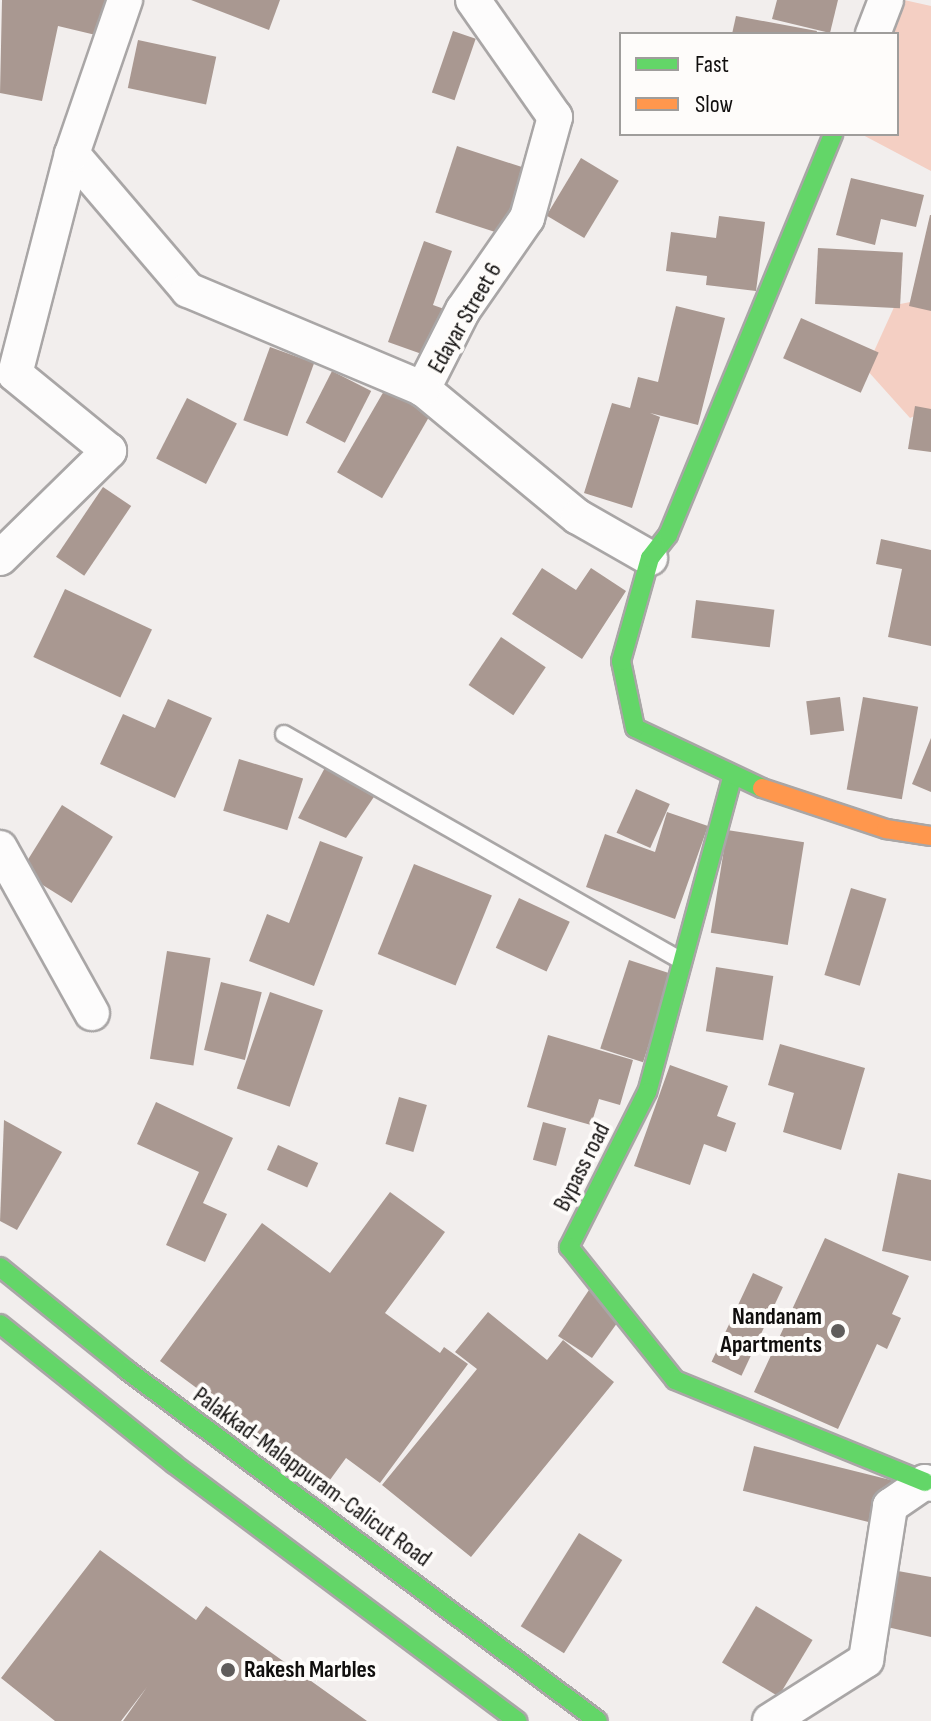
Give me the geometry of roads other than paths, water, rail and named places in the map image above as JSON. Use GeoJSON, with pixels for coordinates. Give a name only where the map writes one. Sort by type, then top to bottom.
{"type":"FeatureCollection","features":[{"type":"Feature","properties":{"kind":"main road"},"geometry":{"type":"LineString","coordinates":[[832,136],[668,535],[650,558],[621,661],[635,728],[732,778],[886,829],[931,836]]}},
{"type":"Feature","properties":{"kind":"main road","name":"Bypass road"},"geometry":{"type":"LineString","coordinates":[[732,778],[647,1092],[569,1247],[675,1380],[928,1483]]}},
{"type":"Feature","properties":{"kind":"main road","name":"Palakkad-Malappuram-Calicut Road"},"geometry":{"type":"LineString","coordinates":[[0,1267],[127,1370],[598,1721]]}},
{"type":"Feature","properties":{"kind":"main road"},"geometry":{"type":"LineString","coordinates":[[0,1324],[174,1464],[517,1721]]}},
{"type":"Feature","properties":{"kind":"street"},"geometry":{"type":"LineString","coordinates":[[0,558],[109,451],[15,374],[72,154],[125,0]]}},
{"type":"Feature","properties":{"kind":"street","name":"Edayar Street 6"},"geometry":{"type":"LineString","coordinates":[[473,0],[555,117],[527,218],[463,310],[423,389],[578,517],[650,558]]}},
{"type":"Feature","properties":{"kind":"street"},"geometry":{"type":"LineString","coordinates":[[874,32],[886,0]]}},
{"type":"Feature","properties":{"kind":"street"},"geometry":{"type":"LineString","coordinates":[[72,154],[188,290],[423,389]]}},
{"type":"Feature","properties":{"kind":"street"},"geometry":{"type":"LineString","coordinates":[[0,848],[92,1013]]}},
{"type":"Feature","properties":{"kind":"street"},"geometry":{"type":"LineString","coordinates":[[770,1721],[866,1660],[890,1506],[928,1483]]}},
{"type":"Feature","properties":{"kind":"lane"},"geometry":{"type":"LineString","coordinates":[[284,734],[682,961]]}},
{"type":"Feature","properties":{"kind":"place","name":"Nandanam Apartments"},"geometry":{"type":"Point","coordinates":[838,1331]}},
{"type":"Feature","properties":{"kind":"place","name":"Rakesh Marbles"},"geometry":{"type":"Point","coordinates":[228,1670]}}]}
